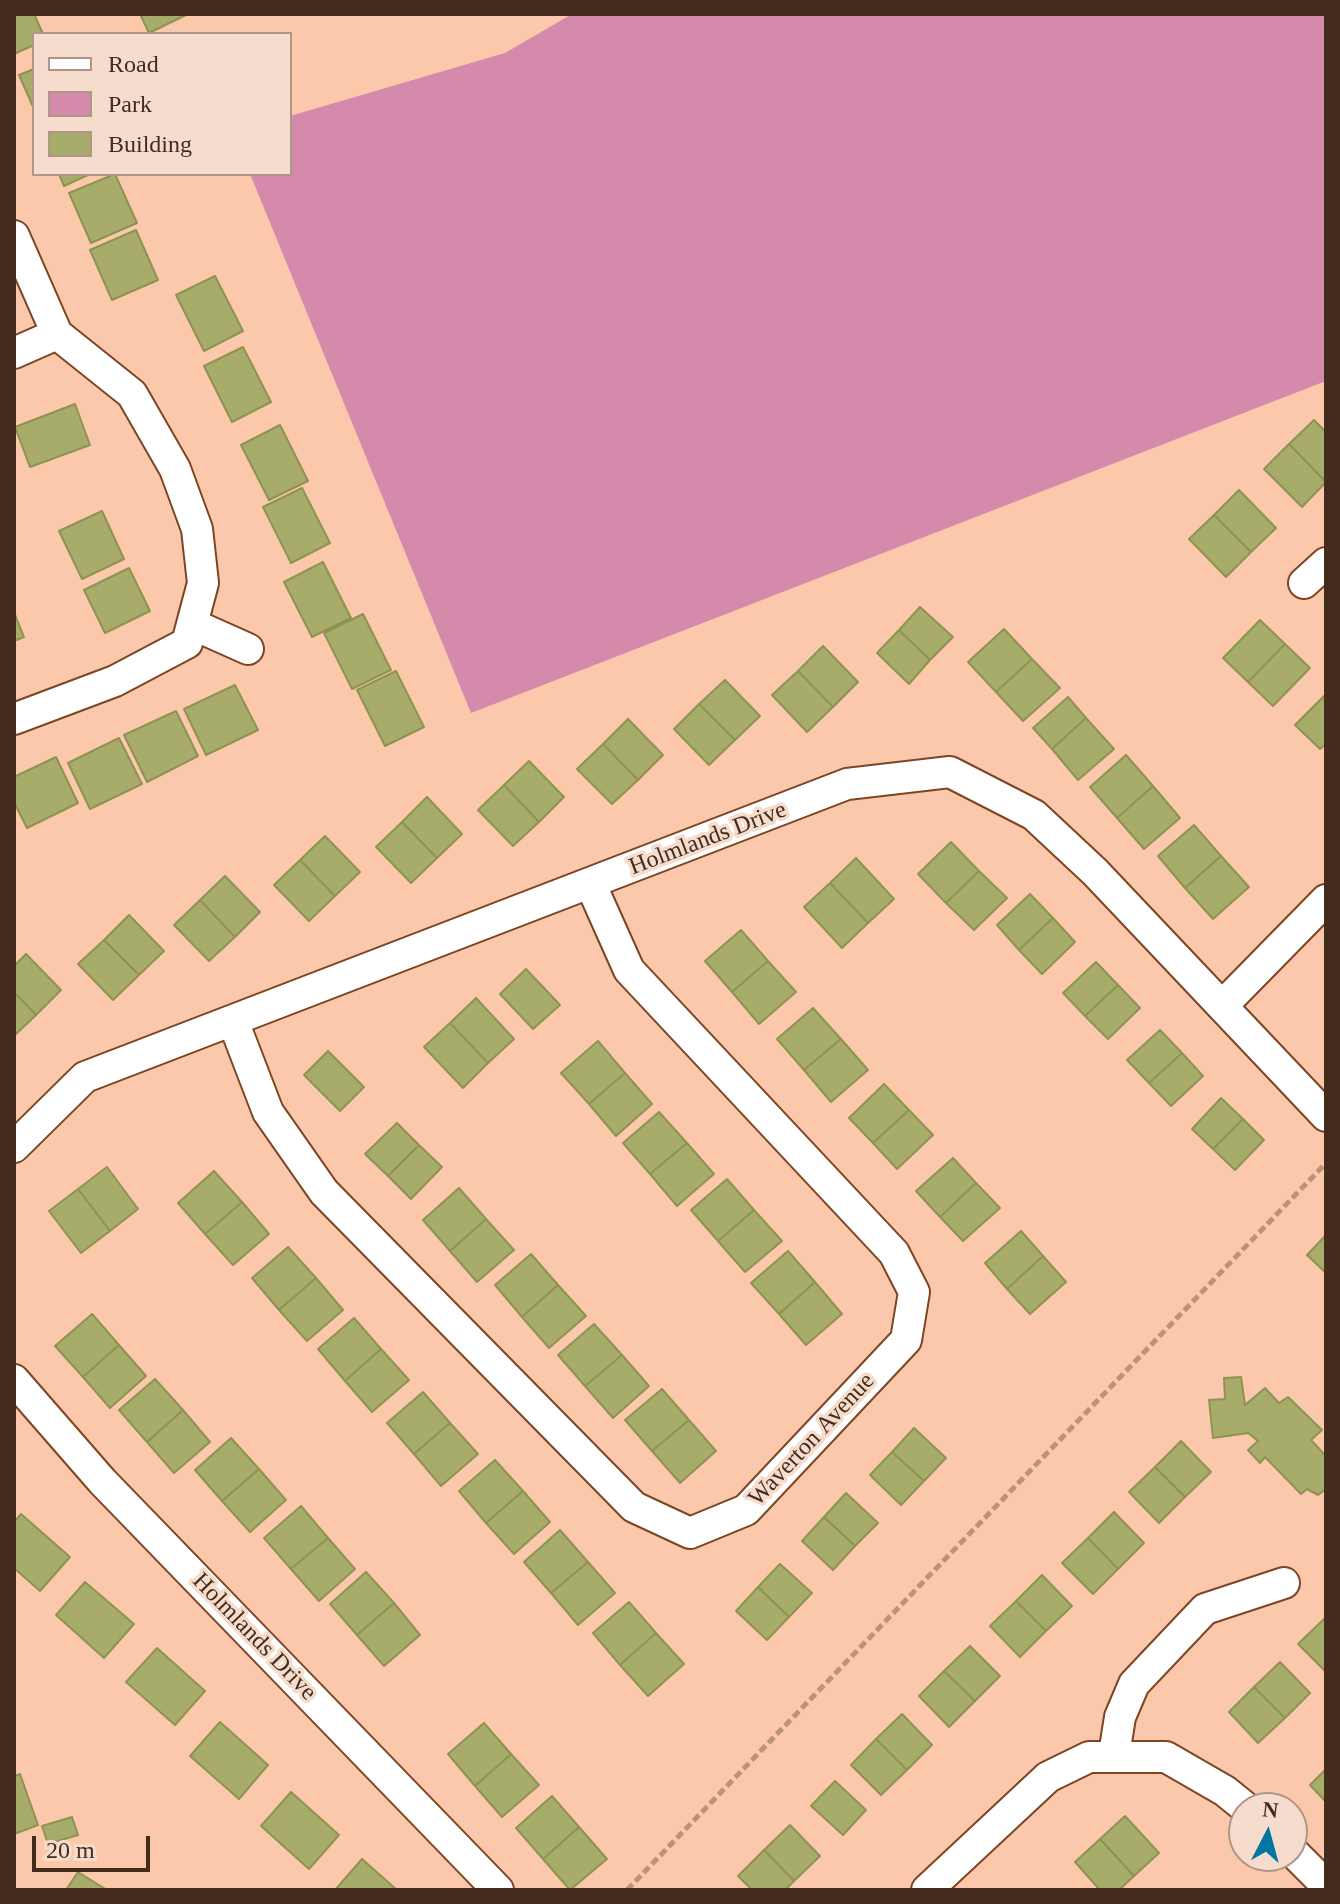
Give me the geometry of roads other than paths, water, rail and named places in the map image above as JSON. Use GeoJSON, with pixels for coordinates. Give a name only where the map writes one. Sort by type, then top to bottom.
{"type":"FeatureCollection","features":[{"type":"Feature","properties":{"kind":"street"},"geometry":{"type":"LineString","coordinates":[[14,236],[57,334],[132,394],[175,469],[197,529],[203,583],[187,643],[127,675],[14,719]]}},
{"type":"Feature","properties":{"kind":"street"},"geometry":{"type":"LineString","coordinates":[[14,353],[57,334]]}},
{"type":"Feature","properties":{"kind":"street"},"geometry":{"type":"LineString","coordinates":[[1304,583],[1326,563]]}},
{"type":"Feature","properties":{"kind":"street"},"geometry":{"type":"LineString","coordinates":[[192,624],[248,649]]}},
{"type":"Feature","properties":{"kind":"street","name":"Holmlands Drive"},"geometry":{"type":"LineString","coordinates":[[14,1147],[85,1077],[847,784],[950,772],[1034,815],[1095,872],[1326,1116]]}},
{"type":"Feature","properties":{"kind":"street","name":"Waverton Avenue"},"geometry":{"type":"LineString","coordinates":[[233,1021],[268,1112],[324,1192],[634,1507],[690,1533],[746,1510],[906,1340],[914,1292],[894,1253],[629,970],[591,885]]}},
{"type":"Feature","properties":{"kind":"street"},"geometry":{"type":"LineString","coordinates":[[1222,1006],[1326,900]]}},
{"type":"Feature","properties":{"kind":"street","name":"Holmlands Drive"},"geometry":{"type":"LineString","coordinates":[[14,1380],[102,1481],[498,1890]]}},
{"type":"Feature","properties":{"kind":"street"},"geometry":{"type":"LineString","coordinates":[[1114,1755],[1120,1717],[1134,1684],[1205,1609],[1284,1583]]}},
{"type":"Feature","properties":{"kind":"street"},"geometry":{"type":"LineString","coordinates":[[927,1890],[1048,1777],[1089,1757],[1166,1757],[1228,1793]]}},
{"type":"Feature","properties":{"kind":"street"},"geometry":{"type":"LineString","coordinates":[[1308,1867],[1326,1885]]}}]}
